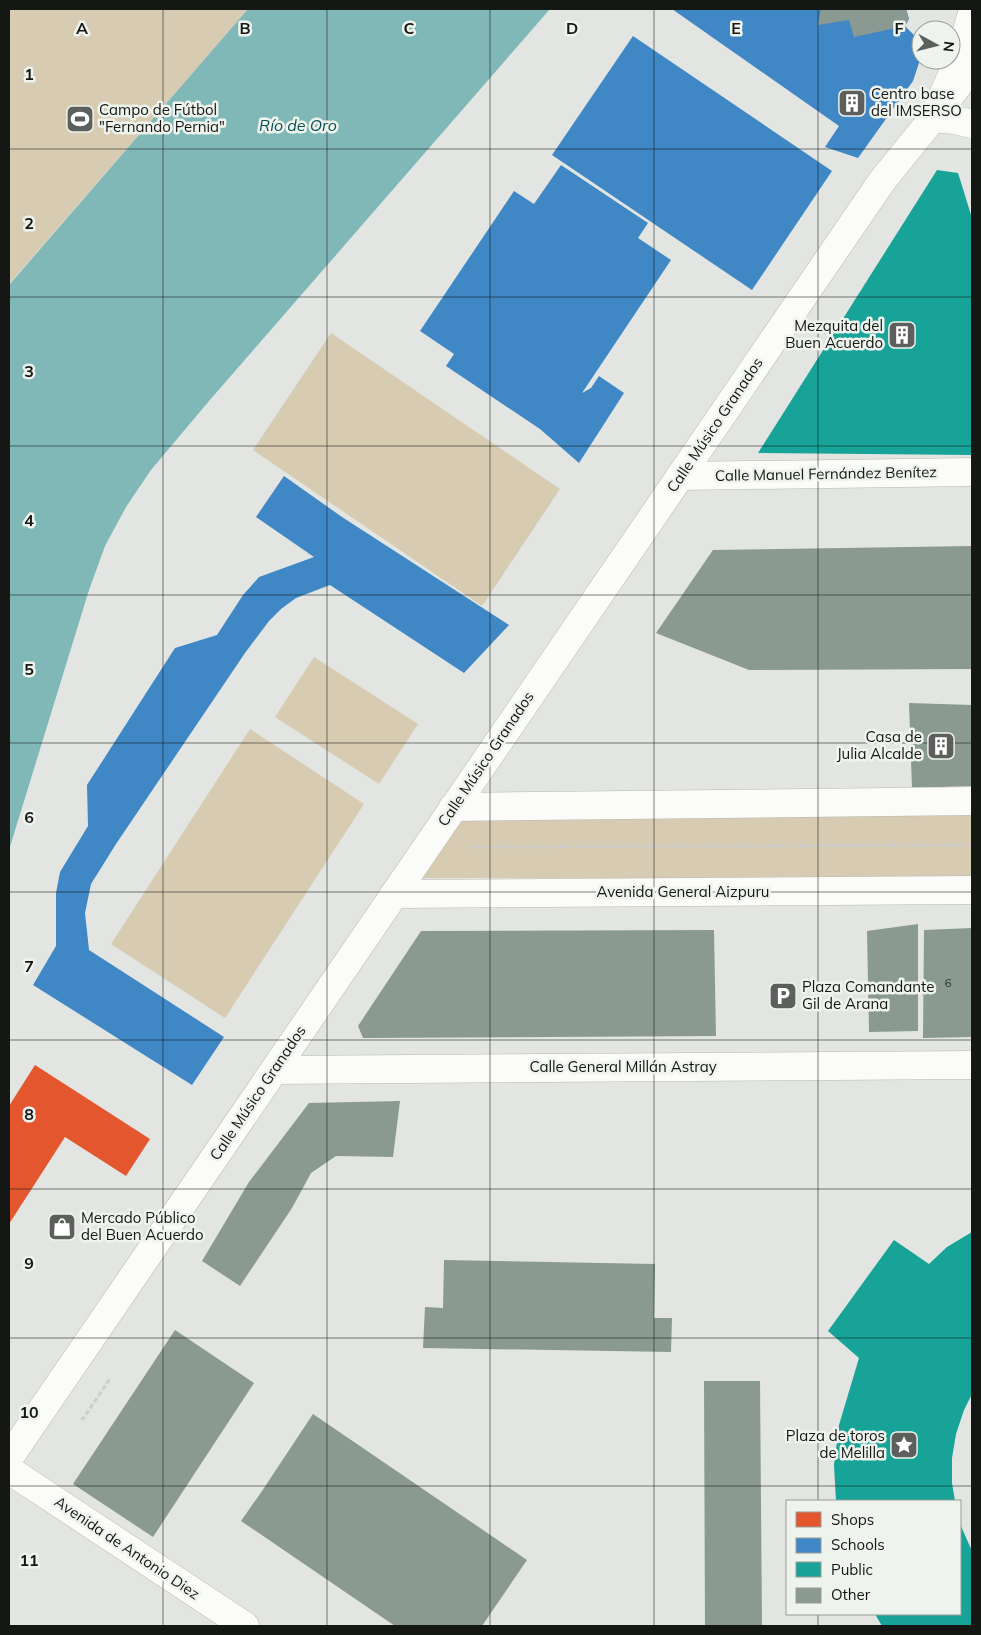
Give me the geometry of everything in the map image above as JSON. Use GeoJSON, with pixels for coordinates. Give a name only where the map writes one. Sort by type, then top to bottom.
{"type":"FeatureCollection","features":[{"type":"Feature","properties":{"kind":"street"},"geometry":{"type":"LineString","coordinates":[[972,13],[959,59],[933,118],[956,120],[972,124]]}},
{"type":"Feature","properties":{"kind":"street","name":"Calle Músico Granados"},"geometry":{"type":"LineString","coordinates":[[9,1458],[882,182],[972,67]]}},
{"type":"Feature","properties":{"kind":"street","name":"Calle Manuel Fernández Benítez"},"geometry":{"type":"LineString","coordinates":[[680,476],[972,472]]}},
{"type":"Feature","properties":{"kind":"street"},"geometry":{"type":"LineString","coordinates":[[453,807],[972,801]]}},
{"type":"Feature","properties":{"kind":"street","name":"Avenida General Aizpuru"},"geometry":{"type":"LineString","coordinates":[[394,894],[972,890]]}},
{"type":"Feature","properties":{"kind":"street","name":"Calle General Millán Astray"},"geometry":{"type":"LineString","coordinates":[[274,1070],[972,1065]]}},
{"type":"Feature","properties":{"kind":"street","name":"Avenida de Antonio Diez"},"geometry":{"type":"LineString","coordinates":[[9,1470],[245,1626]]}},
{"type":"Feature","properties":{"kind":"path"},"geometry":{"type":"LineString","coordinates":[[468,847],[972,845]]}},
{"type":"Feature","properties":{"kind":"shaded area","name":"Campo de Fútbol \"Fernando Pernia\""},"geometry":{"type":"Polygon","coordinates":[[[9,9],[248,9],[9,284],[9,9]]]}},
{"type":"Feature","properties":{"kind":"shaded area"},"geometry":{"type":"Polygon","coordinates":[[[331,333],[560,489],[482,606],[253,450],[331,333]]]}},
{"type":"Feature","properties":{"kind":"shaded area"},"geometry":{"type":"Polygon","coordinates":[[[314,657],[418,724],[379,784],[275,717],[314,657]]]}},
{"type":"Feature","properties":{"kind":"shaded area"},"geometry":{"type":"Polygon","coordinates":[[[250,729],[364,804],[225,1018],[111,944],[250,729]]]}},
{"type":"Feature","properties":{"kind":"shaded area"},"geometry":{"type":"Polygon","coordinates":[[[972,814],[972,878],[416,878],[461,817],[972,814]]]}},
{"type":"Feature","properties":{"kind":"water","name":"Río de Oro"},"geometry":{"type":"Polygon","coordinates":[[[248,9],[550,9],[209,401],[151,470],[126,507],[105,546],[89,590],[9,850],[9,285],[248,9]]]}},
{"type":"Feature","properties":{"kind":"building: Shops"},"geometry":{"type":"Polygon","coordinates":[[[35,1065],[150,1139],[126,1176],[65,1137],[9,1224],[9,1106],[35,1065]]]}},
{"type":"Feature","properties":{"kind":"building: Schools","name":"Centro base del IMSERSO"},"geometry":{"type":"Polygon","coordinates":[[[672,9],[906,9],[909,19],[905,26],[911,32],[911,70],[917,70],[913,81],[858,158],[825,147],[839,126],[672,9]]]}},
{"type":"Feature","properties":{"kind":"building: Schools"},"geometry":{"type":"Polygon","coordinates":[[[633,36],[832,171],[752,290],[552,155],[633,36]]]}},
{"type":"Feature","properties":{"kind":"building: Schools"},"geometry":{"type":"Polygon","coordinates":[[[561,165],[648,223],[638,238],[671,260],[582,393],[591,388],[599,376],[624,393],[579,463],[540,429],[446,366],[454,354],[420,331],[514,191],[534,204],[561,165]]]}},
{"type":"Feature","properties":{"kind":"building: Schools"},"geometry":{"type":"Polygon","coordinates":[[[284,476],[342,517],[509,625],[464,673],[330,585],[296,598],[281,609],[269,621],[245,653],[91,884],[85,913],[89,950],[224,1037],[192,1085],[33,985],[56,946],[56,893],[60,872],[88,826],[87,785],[175,648],[217,635],[243,595],[259,577],[314,557],[256,517],[284,476]]]}},
{"type":"Feature","properties":{"kind":"building: Public","name":"Mezquita del Buen Acuerdo"},"geometry":{"type":"Polygon","coordinates":[[[937,170],[958,173],[972,218],[972,455],[758,453],[937,170]]]}},
{"type":"Feature","properties":{"kind":"building: Public","name":"Plaza de toros de Melilla"},"geometry":{"type":"Polygon","coordinates":[[[972,1232],[972,1394],[956,1434],[952,1458],[952,1483],[955,1500],[836,1500],[834,1465],[839,1425],[859,1358],[828,1331],[894,1240],[929,1264],[947,1247],[972,1232]]]}},
{"type":"Feature","properties":{"kind":"building: Public"},"geometry":{"type":"Polygon","coordinates":[[[961,1526],[972,1551],[972,1626],[882,1626],[876,1615],[961,1615],[961,1526]]]}},
{"type":"Feature","properties":{"kind":"building: Other"},"geometry":{"type":"Polygon","coordinates":[[[821,9],[906,9],[909,19],[905,26],[854,37],[849,20],[818,25],[821,9]]]}},
{"type":"Feature","properties":{"kind":"building: Other"},"geometry":{"type":"Polygon","coordinates":[[[972,546],[972,669],[749,670],[656,633],[713,550],[972,546]]]}},
{"type":"Feature","properties":{"kind":"building: Other","name":"Casa de Julia Alcalde"},"geometry":{"type":"Polygon","coordinates":[[[909,703],[972,705],[972,786],[912,788],[909,703]]]}},
{"type":"Feature","properties":{"kind":"building: Other"},"geometry":{"type":"Polygon","coordinates":[[[918,924],[918,1031],[869,1032],[867,931],[918,924]]]}},
{"type":"Feature","properties":{"kind":"building: Other"},"geometry":{"type":"Polygon","coordinates":[[[972,928],[972,1037],[923,1038],[924,930],[972,928]]]}},
{"type":"Feature","properties":{"kind":"building: Other"},"geometry":{"type":"Polygon","coordinates":[[[714,930],[716,1036],[363,1038],[358,1026],[421,931],[714,930]]]}},
{"type":"Feature","properties":{"kind":"building: Other"},"geometry":{"type":"Polygon","coordinates":[[[400,1101],[393,1157],[336,1156],[311,1173],[292,1208],[240,1286],[202,1261],[249,1182],[309,1103],[400,1101]]]}},
{"type":"Feature","properties":{"kind":"building: Other"},"geometry":{"type":"Polygon","coordinates":[[[444,1260],[655,1264],[654,1318],[672,1318],[671,1352],[423,1348],[425,1307],[443,1308],[444,1260]]]}},
{"type":"Feature","properties":{"kind":"building: Other"},"geometry":{"type":"Polygon","coordinates":[[[175,1330],[254,1383],[153,1537],[73,1484],[175,1330]]]}},
{"type":"Feature","properties":{"kind":"building: Other"},"geometry":{"type":"Polygon","coordinates":[[[704,1381],[760,1381],[762,1626],[705,1626],[704,1381]]]}},
{"type":"Feature","properties":{"kind":"building: Other"},"geometry":{"type":"Polygon","coordinates":[[[313,1414],[527,1560],[482,1626],[395,1626],[241,1521],[313,1414]]]}},
{"type":"Feature","properties":{"kind":"place","name":"Centro base del IMSERSO"},"geometry":{"type":"Point","coordinates":[852,103]}},
{"type":"Feature","properties":{"kind":"place","name":"Campo de Fútbol \"Fernando Pernia\""},"geometry":{"type":"Point","coordinates":[80,119]}},
{"type":"Feature","properties":{"kind":"place","name":"Mezquita del Buen Acuerdo"},"geometry":{"type":"Point","coordinates":[902,335]}},
{"type":"Feature","properties":{"kind":"place","name":"Casa de Julia Alcalde"},"geometry":{"type":"Point","coordinates":[941,746]}},
{"type":"Feature","properties":{"kind":"place","name":"Plaza Comandante Gil de Arana"},"geometry":{"type":"Point","coordinates":[783,996]}},
{"type":"Feature","properties":{"kind":"place","name":"Mercado Público del Buen Acuerdo"},"geometry":{"type":"Point","coordinates":[62,1227]}},
{"type":"Feature","properties":{"kind":"place","name":"Plaza de toros de Melilla"},"geometry":{"type":"Point","coordinates":[904,1445]}}]}
